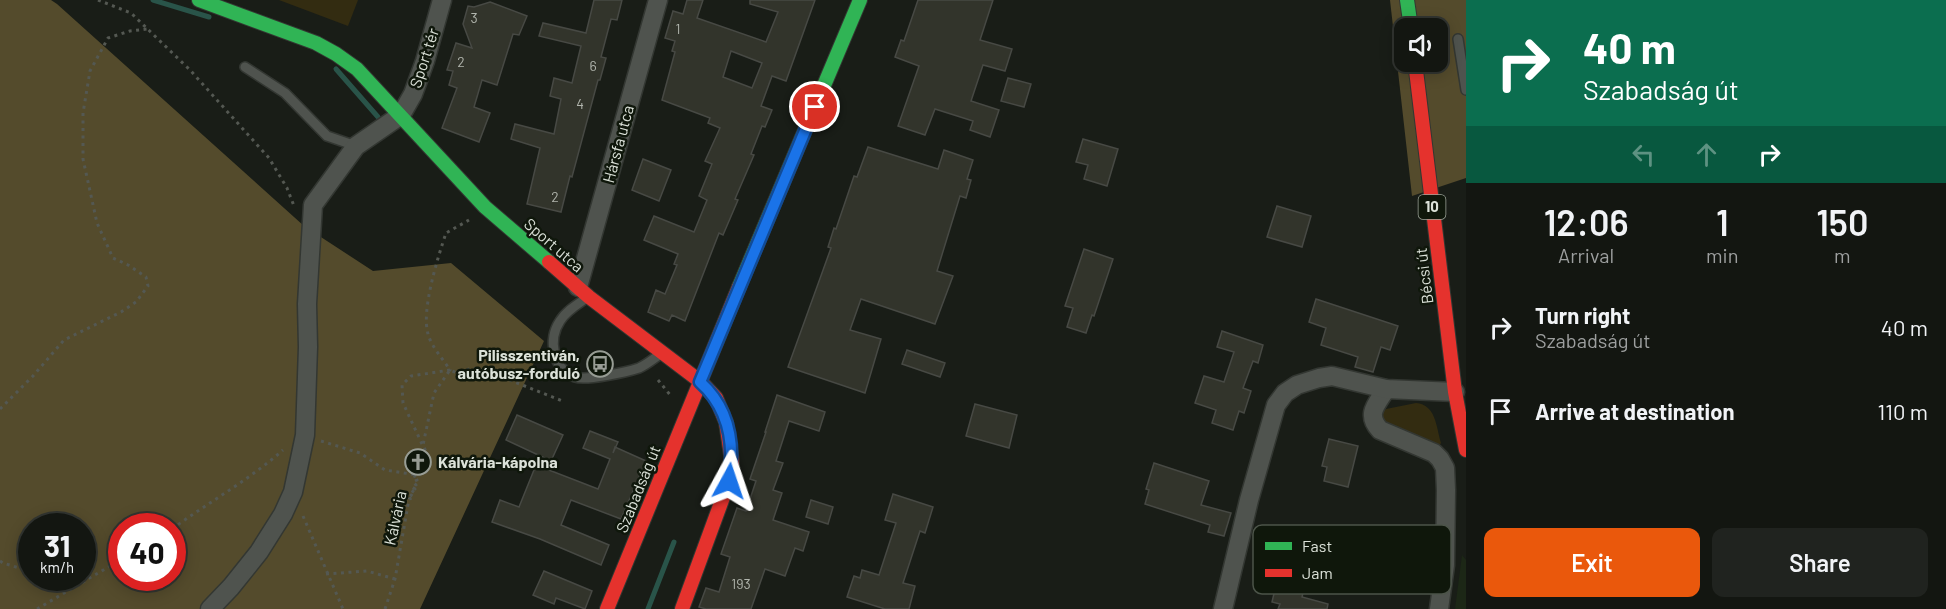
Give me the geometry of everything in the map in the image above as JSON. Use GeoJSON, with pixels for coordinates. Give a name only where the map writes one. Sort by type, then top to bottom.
{"type":"FeatureCollection","features":[{"type":"Feature","properties":{"kind":"main road","name":"Sport utca"},"geometry":{"type":"LineString","coordinates":[[199,0],[316,43],[357,69],[485,207],[584,292],[700,382]]}},
{"type":"Feature","properties":{"kind":"main road","name":"Szabadság út"},"geometry":{"type":"LineString","coordinates":[[607,609],[860,0]]}},
{"type":"Feature","properties":{"kind":"main road"},"geometry":{"type":"LineString","coordinates":[[1407,0],[1410,18]]}},
{"type":"Feature","properties":{"kind":"main road","name":"Bécsi út"},"geometry":{"type":"LineString","coordinates":[[1415,72],[1455,392],[1466,450]]}},
{"type":"Feature","properties":{"kind":"main road"},"geometry":{"type":"LineString","coordinates":[[682,609],[729,481],[732,462],[730,440],[722,409],[716,398],[700,382]]}},
{"type":"Feature","properties":{"kind":"street","name":"Sport tér"},"geometry":{"type":"LineString","coordinates":[[401,115],[425,61],[442,0]]}},
{"type":"Feature","properties":{"kind":"street","name":"Hársfa utca"},"geometry":{"type":"LineString","coordinates":[[584,292],[658,0]]}},
{"type":"Feature","properties":{"kind":"street"},"geometry":{"type":"LineString","coordinates":[[210,609],[259,552],[283,514],[293,492],[305,435],[307,304],[313,205],[356,146],[401,115]]}},
{"type":"Feature","properties":{"kind":"street"},"geometry":{"type":"LineString","coordinates":[[1223,609],[1249,501],[1276,405],[1285,393],[1319,378],[1332,376],[1386,389],[1455,392]]}},
{"type":"Feature","properties":{"kind":"street"},"geometry":{"type":"LineString","coordinates":[[1386,389],[1374,410],[1372,416],[1374,424],[1380,429],[1434,453],[1440,459],[1445,468],[1447,525]]}},
{"type":"Feature","properties":{"kind":"street"},"geometry":{"type":"LineString","coordinates":[[1439,609],[1441,594]]}},
{"type":"Feature","properties":{"kind":"lane"},"geometry":{"type":"LineString","coordinates":[[1458,39],[1466,90]]}},
{"type":"Feature","properties":{"kind":"lane"},"geometry":{"type":"LineString","coordinates":[[245,67],[285,93],[327,136],[356,146]]}},
{"type":"Feature","properties":{"kind":"lane"},"geometry":{"type":"LineString","coordinates":[[584,292],[564,316],[554,333],[555,356],[567,373],[584,379],[602,376],[638,368],[661,353]]}},
{"type":"Feature","properties":{"kind":"path"},"geometry":{"type":"LineString","coordinates":[[99,0],[131,13],[190,70],[269,158],[287,188],[297,215]]}},
{"type":"Feature","properties":{"kind":"path"},"geometry":{"type":"LineString","coordinates":[[0,409],[64,340],[121,312],[136,302],[148,286],[146,277],[113,258],[97,223],[83,159],[83,113],[90,71],[108,38],[130,31],[147,29]]}},
{"type":"Feature","properties":{"kind":"path"},"geometry":{"type":"LineString","coordinates":[[450,370],[428,334],[426,317],[436,264],[446,233],[485,207]]}},
{"type":"Feature","properties":{"kind":"path"},"geometry":{"type":"LineString","coordinates":[[423,446],[403,403],[402,385],[411,376],[450,370],[457,373],[472,369],[488,371],[565,402]]}},
{"type":"Feature","properties":{"kind":"path"},"geometry":{"type":"LineString","coordinates":[[423,446],[434,393],[450,370]]}},
{"type":"Feature","properties":{"kind":"path"},"geometry":{"type":"LineString","coordinates":[[305,435],[360,453],[385,470],[417,475]]}},
{"type":"Feature","properties":{"kind":"path","name":"Kálvária"},"geometry":{"type":"LineString","coordinates":[[385,609],[395,579],[409,499],[414,497],[411,495],[414,493],[411,490],[415,489],[412,487],[416,485],[413,482],[417,480],[413,477],[426,471],[428,456],[423,446]]}},
{"type":"Feature","properties":{"kind":"path"},"geometry":{"type":"LineString","coordinates":[[186,519],[263,467],[285,448]]}},
{"type":"Feature","properties":{"kind":"path"},"geometry":{"type":"LineString","coordinates":[[293,492],[342,609]]}},
{"type":"Feature","properties":{"kind":"path"},"geometry":{"type":"LineString","coordinates":[[0,561],[18,568]]}},
{"type":"Feature","properties":{"kind":"path"},"geometry":{"type":"LineString","coordinates":[[326,574],[367,571],[395,579]]}},
{"type":"Feature","properties":{"kind":"path"},"geometry":{"type":"LineString","coordinates":[[37,609],[66,591]]}},
{"type":"Feature","properties":{"kind":"shaded area"},"geometry":{"type":"Polygon","coordinates":[[[0,0],[51,0],[57,4],[304,226],[373,271],[451,263],[544,341],[420,609],[0,609],[0,0]]]}},
{"type":"Feature","properties":{"kind":"shaded area"},"geometry":{"type":"Polygon","coordinates":[[[279,0],[358,0],[348,26],[279,0]]]}},
{"type":"Feature","properties":{"kind":"shaded area"},"geometry":{"type":"Polygon","coordinates":[[[1390,0],[1466,0],[1466,178],[1412,196],[1398,72],[1448,72],[1448,18],[1394,18],[1394,36],[1390,0]]]}},
{"type":"Feature","properties":{"kind":"shaded area"},"geometry":{"type":"Polygon","coordinates":[[[1416,403],[1428,408],[1434,417],[1441,443],[1439,446],[1385,423],[1381,419],[1381,413],[1386,409],[1416,403]]]}},
{"type":"Feature","properties":{"kind":"shaded area"},"geometry":{"type":"Polygon","coordinates":[[[1462,555],[1466,560],[1466,609],[1455,609],[1462,555]]]}},
{"type":"Feature","properties":{"kind":"building"},"geometry":{"type":"Polygon","coordinates":[[[594,0],[622,0],[617,20],[611,19],[601,57],[606,58],[561,212],[527,204],[540,148],[511,139],[515,124],[554,134],[561,99],[550,96],[554,78],[572,83],[581,46],[539,36],[543,23],[586,33],[594,0]]]}},
{"type":"Feature","properties":{"kind":"building"},"geometry":{"type":"Polygon","coordinates":[[[687,0],[703,0],[697,18],[766,42],[778,12],[750,4],[750,0],[815,0],[786,81],[772,76],[761,106],[772,110],[765,127],[762,126],[751,154],[754,155],[735,199],[738,200],[723,235],[719,233],[685,321],[672,315],[669,321],[648,312],[656,290],[665,294],[677,265],[674,264],[678,254],[644,240],[654,216],[694,232],[707,200],[699,196],[712,164],[705,161],[720,128],[708,123],[710,118],[662,100],[675,52],[672,51],[675,41],[665,38],[673,11],[683,14],[687,0]],[[731,51],[723,77],[752,88],[762,63],[731,51]]]}},
{"type":"Feature","properties":{"kind":"building"},"geometry":{"type":"Polygon","coordinates":[[[918,0],[993,0],[980,40],[1012,49],[1005,71],[983,65],[971,101],[999,110],[990,137],[970,130],[973,121],[935,109],[925,135],[898,126],[919,66],[895,57],[901,40],[904,41],[918,0]]]}},
{"type":"Feature","properties":{"kind":"building"},"geometry":{"type":"Polygon","coordinates":[[[490,2],[527,16],[519,35],[513,34],[497,85],[482,80],[474,107],[490,113],[479,142],[442,128],[457,88],[449,85],[453,71],[447,70],[456,43],[472,48],[463,24],[468,6],[474,7],[490,2]]]}},
{"type":"Feature","properties":{"kind":"building"},"geometry":{"type":"Polygon","coordinates":[[[1008,78],[1031,84],[1024,107],[1001,101],[1008,78]]]}},
{"type":"Feature","properties":{"kind":"building"},"geometry":{"type":"Polygon","coordinates":[[[1083,139],[1118,149],[1107,186],[1084,179],[1088,165],[1076,162],[1083,139]]]}},
{"type":"Feature","properties":{"kind":"building"},"geometry":{"type":"Polygon","coordinates":[[[868,147],[938,169],[944,150],[973,160],[967,179],[971,180],[966,198],[960,196],[937,271],[953,276],[935,324],[861,299],[850,330],[881,339],[865,393],[788,367],[831,248],[828,247],[834,228],[836,229],[854,176],[857,177],[868,147]]]}},
{"type":"Feature","properties":{"kind":"building"},"geometry":{"type":"Polygon","coordinates":[[[643,159],[671,170],[659,201],[632,190],[643,159]]]}},
{"type":"Feature","properties":{"kind":"building"},"geometry":{"type":"Polygon","coordinates":[[[1277,206],[1311,216],[1302,247],[1267,237],[1277,206]]]}},
{"type":"Feature","properties":{"kind":"building"},"geometry":{"type":"Polygon","coordinates":[[[1084,249],[1113,259],[1086,333],[1067,327],[1073,308],[1065,306],[1084,249]]]}},
{"type":"Feature","properties":{"kind":"building"},"geometry":{"type":"Polygon","coordinates":[[[1316,299],[1398,326],[1390,350],[1381,347],[1373,372],[1355,367],[1358,357],[1321,345],[1326,328],[1309,322],[1316,299]]]}},
{"type":"Feature","properties":{"kind":"building"},"geometry":{"type":"Polygon","coordinates":[[[1222,331],[1263,345],[1258,363],[1253,361],[1243,388],[1251,391],[1244,413],[1239,411],[1233,430],[1212,423],[1216,410],[1195,403],[1204,376],[1224,382],[1234,352],[1217,347],[1222,331]]]}},
{"type":"Feature","properties":{"kind":"building"},"geometry":{"type":"Polygon","coordinates":[[[907,350],[945,363],[940,377],[902,364],[907,350]]]}},
{"type":"Feature","properties":{"kind":"building"},"geometry":{"type":"Polygon","coordinates":[[[777,395],[825,412],[819,431],[789,421],[776,461],[783,463],[773,490],[782,493],[773,520],[809,532],[803,551],[795,548],[785,576],[765,569],[751,609],[699,607],[706,588],[719,592],[730,557],[721,554],[737,508],[746,511],[756,481],[750,479],[777,395]]]}},
{"type":"Feature","properties":{"kind":"building"},"geometry":{"type":"Polygon","coordinates":[[[975,404],[1017,415],[1009,448],[966,436],[975,404]]]}},
{"type":"Feature","properties":{"kind":"building"},"geometry":{"type":"Polygon","coordinates":[[[517,415],[563,435],[551,461],[506,440],[517,415]]]}},
{"type":"Feature","properties":{"kind":"building"},"geometry":{"type":"Polygon","coordinates":[[[590,431],[618,442],[616,447],[646,461],[621,519],[571,500],[561,525],[609,545],[601,565],[540,539],[492,522],[500,500],[519,507],[536,465],[598,489],[610,459],[583,448],[590,431]]]}},
{"type":"Feature","properties":{"kind":"building"},"geometry":{"type":"Polygon","coordinates":[[[1329,439],[1358,446],[1348,487],[1324,481],[1327,467],[1322,466],[1329,439]]]}},
{"type":"Feature","properties":{"kind":"building"},"geometry":{"type":"Polygon","coordinates":[[[1154,463],[1209,481],[1201,505],[1231,513],[1224,536],[1208,532],[1210,525],[1145,504],[1149,490],[1146,489],[1154,463]]]}},
{"type":"Feature","properties":{"kind":"building"},"geometry":{"type":"Polygon","coordinates":[[[893,494],[933,507],[925,533],[920,531],[903,583],[915,586],[909,609],[885,609],[847,597],[854,576],[860,578],[862,570],[879,575],[896,523],[885,520],[893,494]]]}},
{"type":"Feature","properties":{"kind":"building"},"geometry":{"type":"Polygon","coordinates":[[[811,500],[833,507],[828,524],[806,517],[811,500]]]}},
{"type":"Feature","properties":{"kind":"building"},"geometry":{"type":"Polygon","coordinates":[[[544,571],[592,591],[585,609],[556,598],[554,604],[533,595],[544,571]]]}},
{"type":"Feature","properties":{"kind":"building"},"geometry":{"type":"Polygon","coordinates":[[[1274,594],[1303,594],[1302,597],[1328,604],[1327,609],[1278,609],[1280,604],[1272,602],[1274,594]]]}},
{"type":"Feature","properties":{"kind":"waterway"},"geometry":{"type":"LineString","coordinates":[[153,0],[209,17]]}},
{"type":"Feature","properties":{"kind":"waterway"},"geometry":{"type":"LineString","coordinates":[[336,69],[378,117]]}},
{"type":"Feature","properties":{"kind":"waterway"},"geometry":{"type":"LineString","coordinates":[[648,609],[674,542]]}},
{"type":"Feature","properties":{"kind":"traffic: fast"},"geometry":{"type":"LineString","coordinates":[[199,0],[316,43],[357,69],[485,207],[549,262]]}},
{"type":"Feature","properties":{"kind":"traffic: fast"},"geometry":{"type":"LineString","coordinates":[[739,287],[860,0]]}},
{"type":"Feature","properties":{"kind":"traffic: fast"},"geometry":{"type":"LineString","coordinates":[[1407,0],[1410,18]]}},
{"type":"Feature","properties":{"kind":"traffic: jam"},"geometry":{"type":"LineString","coordinates":[[1416,72],[1455,392],[1466,450]]}},
{"type":"Feature","properties":{"kind":"traffic: jam"},"geometry":{"type":"LineString","coordinates":[[549,262],[589,297],[701,382],[716,398],[726,422],[732,462],[729,481],[682,609]]}},
{"type":"Feature","properties":{"kind":"traffic: jam"},"geometry":{"type":"LineString","coordinates":[[607,609],[739,287]]}},
{"type":"Feature","properties":{"kind":"place","name":"Pilisszentiván, autóbusz-forduló"},"geometry":{"type":"Point","coordinates":[600,364]}},
{"type":"Feature","properties":{"kind":"place","name":"Kálvária-kápolna"},"geometry":{"type":"Point","coordinates":[418,462]}},
{"type":"Feature","properties":{"kind":"route"},"geometry":{"type":"LineString","coordinates":[[729,481],[732,462],[726,422],[716,398],[700,382],[815,107]]}}]}
